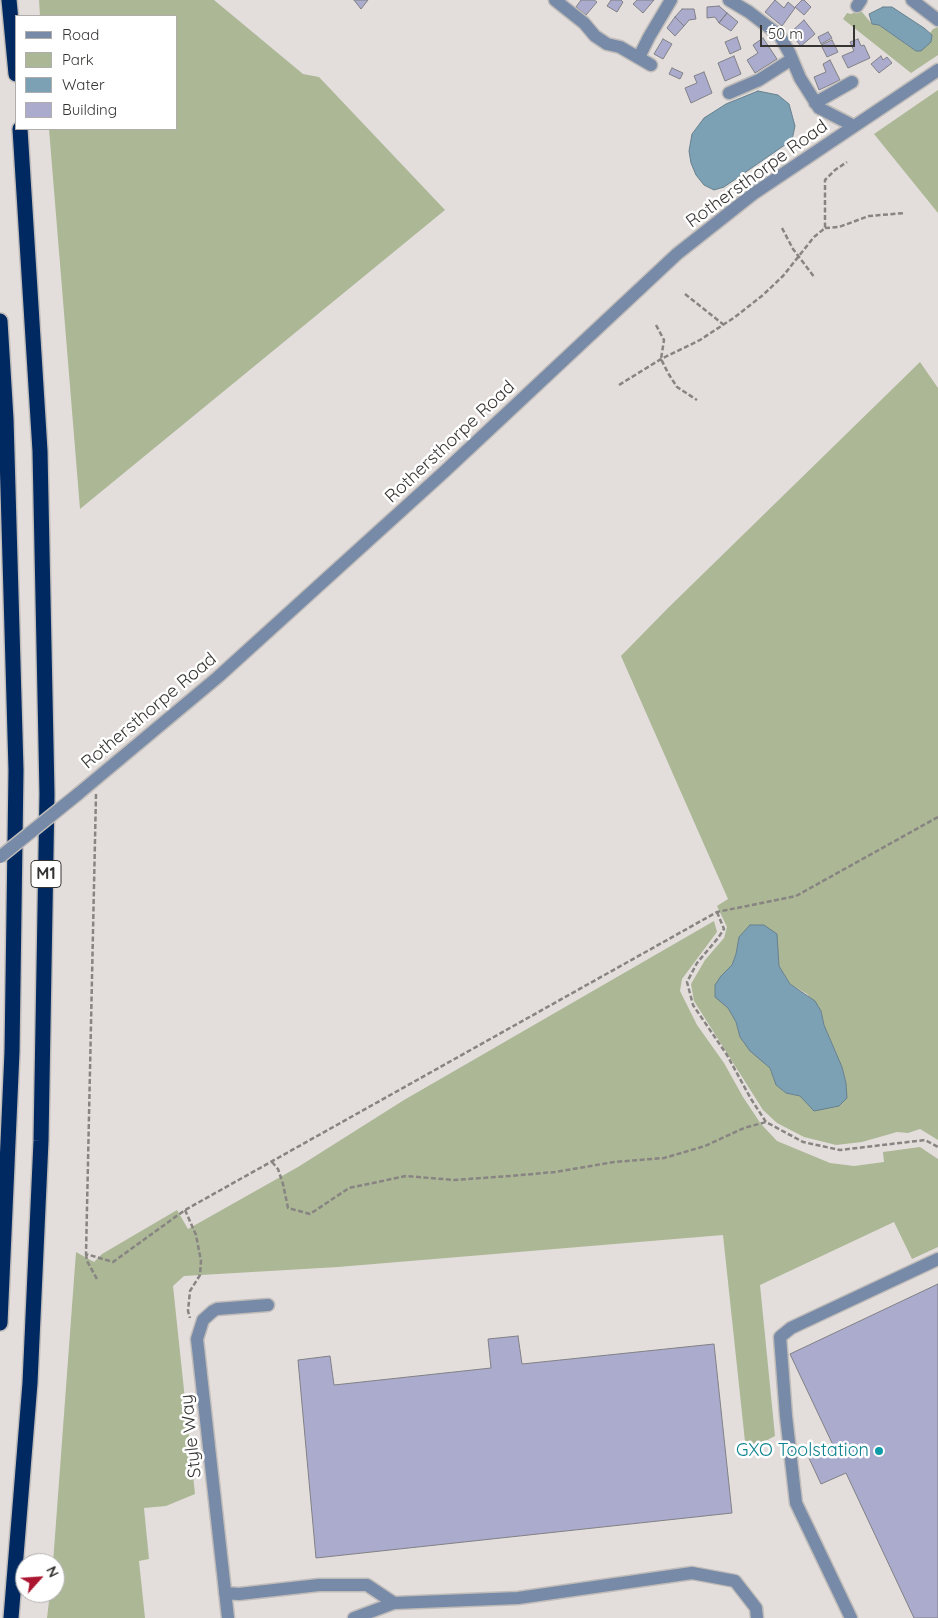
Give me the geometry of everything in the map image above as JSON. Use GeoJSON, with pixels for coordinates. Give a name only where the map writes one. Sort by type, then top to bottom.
{"type":"FeatureCollection","features":[{"type":"Feature","properties":{"kind":"highway"},"geometry":{"type":"LineString","coordinates":[[9,0],[15,63]]}},
{"type":"Feature","properties":{"kind":"highway","name":"M1"},"geometry":{"type":"LineString","coordinates":[[11,1618],[30,1383],[42,1141],[47,794],[40,451],[20,130]]}},
{"type":"Feature","properties":{"kind":"highway","name":"M1"},"geometry":{"type":"LineString","coordinates":[[0,321],[7,429],[16,770],[12,1052],[0,1323]]}},
{"type":"Feature","properties":{"kind":"street"},"geometry":{"type":"LineString","coordinates":[[555,0],[584,23],[595,36],[607,44],[620,47],[639,57],[651,66]]}},
{"type":"Feature","properties":{"kind":"street"},"geometry":{"type":"LineString","coordinates":[[639,57],[671,0]]}},
{"type":"Feature","properties":{"kind":"street"},"geometry":{"type":"LineString","coordinates":[[729,0],[749,12],[780,36],[800,78],[819,108],[854,126]]}},
{"type":"Feature","properties":{"kind":"street"},"geometry":{"type":"LineString","coordinates":[[912,0],[938,20]]}},
{"type":"Feature","properties":{"kind":"street"},"geometry":{"type":"LineString","coordinates":[[729,93],[759,80],[792,58]]}},
{"type":"Feature","properties":{"kind":"street","name":"Rothersthorpe Road"},"geometry":{"type":"LineString","coordinates":[[0,857],[218,676],[444,472],[677,254],[753,194],[938,70]]}},
{"type":"Feature","properties":{"kind":"street"},"geometry":{"type":"LineString","coordinates":[[816,102],[852,82]]}},
{"type":"Feature","properties":{"kind":"street"},"geometry":{"type":"LineString","coordinates":[[851,1618],[796,1503],[786,1416],[780,1337],[791,1328],[938,1259]]}},
{"type":"Feature","properties":{"kind":"street"},"geometry":{"type":"LineString","coordinates":[[197,1339],[204,1320],[217,1309],[268,1305]]}},
{"type":"Feature","properties":{"kind":"street","name":"Style Way"},"geometry":{"type":"LineString","coordinates":[[197,1339],[228,1618]]}},
{"type":"Feature","properties":{"kind":"street"},"geometry":{"type":"LineString","coordinates":[[354,1618],[394,1603],[518,1598],[692,1573],[735,1581],[756,1608],[757,1618]]}},
{"type":"Feature","properties":{"kind":"street"},"geometry":{"type":"LineString","coordinates":[[225,1593],[239,1594],[319,1585],[367,1585],[394,1603]]}},
{"type":"Feature","properties":{"kind":"path"},"geometry":{"type":"LineString","coordinates":[[825,228],[825,180],[847,162]]}},
{"type":"Feature","properties":{"kind":"path"},"geometry":{"type":"LineString","coordinates":[[619,385],[661,359],[700,340],[724,325],[763,295],[783,276],[814,237],[825,228],[840,227],[869,216],[906,213]]}},
{"type":"Feature","properties":{"kind":"path"},"geometry":{"type":"LineString","coordinates":[[782,228],[815,278]]}},
{"type":"Feature","properties":{"kind":"path"},"geometry":{"type":"LineString","coordinates":[[685,294],[724,325]]}},
{"type":"Feature","properties":{"kind":"path"},"geometry":{"type":"LineString","coordinates":[[656,325],[664,340],[661,359],[668,373],[677,387],[697,400]]}},
{"type":"Feature","properties":{"kind":"path"},"geometry":{"type":"LineString","coordinates":[[97,778],[86,1254],[87,1261],[97,1279]]}},
{"type":"Feature","properties":{"kind":"path"},"geometry":{"type":"LineString","coordinates":[[86,1254],[113,1262],[185,1210],[717,912],[796,896],[938,817]]}},
{"type":"Feature","properties":{"kind":"path"},"geometry":{"type":"LineString","coordinates":[[717,912],[724,929],[697,963],[687,982],[693,1005],[727,1055],[766,1122],[804,1142],[840,1150],[925,1140],[938,1147]]}},
{"type":"Feature","properties":{"kind":"path"},"geometry":{"type":"LineString","coordinates":[[272,1162],[278,1169],[288,1208],[310,1214],[349,1188],[396,1178],[406,1176],[454,1180],[510,1176],[555,1172],[614,1162],[664,1158],[705,1146],[744,1128],[766,1122]]}},
{"type":"Feature","properties":{"kind":"path"},"geometry":{"type":"LineString","coordinates":[[185,1210],[196,1234],[201,1261],[200,1275],[190,1291],[188,1311],[197,1339]]}},
{"type":"Feature","properties":{"kind":"green space"},"geometry":{"type":"Polygon","coordinates":[[[39,0],[214,0],[303,74],[319,77],[445,210],[80,509],[49,130],[178,130],[178,15],[40,15],[39,0]]]}},
{"type":"Feature","properties":{"kind":"green space"},"geometry":{"type":"Polygon","coordinates":[[[858,11],[862,12],[872,24],[879,25],[916,51],[932,36],[930,33],[933,29],[938,27],[938,55],[911,73],[843,19],[847,13],[851,14],[858,11]]]}},
{"type":"Feature","properties":{"kind":"green space"},"geometry":{"type":"Polygon","coordinates":[[[938,90],[938,213],[874,134],[938,90]]]}},
{"type":"Feature","properties":{"kind":"green space"},"geometry":{"type":"Polygon","coordinates":[[[920,362],[938,388],[938,1140],[920,1129],[908,1133],[897,1132],[862,1142],[836,1145],[804,1137],[777,1123],[763,1110],[694,1001],[691,984],[705,960],[724,938],[727,927],[717,906],[728,899],[621,656],[920,362]],[[739,937],[732,965],[721,976],[728,1008],[736,1022],[740,1037],[770,1068],[776,1085],[786,1093],[800,1096],[846,1083],[842,1067],[824,1025],[821,1011],[807,994],[790,984],[779,966],[778,952],[739,937]]]}},
{"type":"Feature","properties":{"kind":"green space"},"geometry":{"type":"Polygon","coordinates":[[[714,921],[717,932],[682,979],[680,991],[697,1025],[724,1063],[761,1124],[777,1141],[830,1163],[854,1166],[884,1162],[883,1152],[920,1147],[938,1159],[938,1247],[912,1259],[894,1222],[760,1285],[775,1436],[746,1451],[723,1235],[338,1267],[184,1276],[173,1286],[195,1494],[166,1506],[144,1508],[149,1559],[139,1561],[145,1618],[47,1618],[49,1603],[65,1603],[65,1553],[54,1553],[76,1252],[94,1262],[102,1254],[177,1210],[188,1229],[298,1167],[404,1100],[714,921]]]}},
{"type":"Feature","properties":{"kind":"water"},"geometry":{"type":"Polygon","coordinates":[[[883,7],[892,7],[924,28],[932,35],[931,42],[921,51],[916,51],[879,25],[872,24],[869,14],[883,7]]]}},
{"type":"Feature","properties":{"kind":"water"},"geometry":{"type":"Polygon","coordinates":[[[758,91],[778,95],[789,104],[795,126],[792,140],[724,187],[714,190],[704,185],[696,175],[691,163],[689,151],[692,134],[704,118],[726,104],[758,91]]]}},
{"type":"Feature","properties":{"kind":"water"},"geometry":{"type":"Polygon","coordinates":[[[750,925],[764,925],[777,934],[779,966],[790,984],[815,1001],[821,1011],[824,1025],[842,1067],[846,1083],[847,1098],[839,1106],[814,1111],[800,1096],[786,1093],[776,1085],[770,1068],[750,1051],[740,1037],[736,1022],[728,1008],[715,997],[715,985],[732,965],[739,937],[750,925]]]}},
{"type":"Feature","properties":{"kind":"building"},"geometry":{"type":"Polygon","coordinates":[[[354,0],[368,0],[361,9],[354,0]]]}},
{"type":"Feature","properties":{"kind":"building"},"geometry":{"type":"Polygon","coordinates":[[[581,0],[594,0],[597,2],[586,15],[576,7],[581,0]]]}},
{"type":"Feature","properties":{"kind":"building"},"geometry":{"type":"Polygon","coordinates":[[[611,0],[621,0],[623,2],[617,12],[607,6],[611,0]]]}},
{"type":"Feature","properties":{"kind":"building"},"geometry":{"type":"Polygon","coordinates":[[[637,0],[654,0],[643,13],[633,4],[637,0]]]}},
{"type":"Feature","properties":{"kind":"building"},"geometry":{"type":"Polygon","coordinates":[[[775,0],[784,8],[788,2],[795,8],[782,26],[765,12],[775,0]]]}},
{"type":"Feature","properties":{"kind":"building"},"geometry":{"type":"Polygon","coordinates":[[[802,0],[811,7],[804,15],[795,7],[802,0]]]}},
{"type":"Feature","properties":{"kind":"building"},"geometry":{"type":"Polygon","coordinates":[[[719,6],[727,13],[719,23],[715,17],[707,18],[707,7],[719,6]]]}},
{"type":"Feature","properties":{"kind":"building"},"geometry":{"type":"Polygon","coordinates":[[[682,9],[694,9],[696,19],[689,20],[684,26],[675,17],[682,9]]]}},
{"type":"Feature","properties":{"kind":"building"},"geometry":{"type":"Polygon","coordinates":[[[727,13],[738,22],[731,31],[719,23],[727,13]]]}},
{"type":"Feature","properties":{"kind":"building"},"geometry":{"type":"Polygon","coordinates":[[[675,17],[684,26],[675,36],[667,28],[675,17]]]}},
{"type":"Feature","properties":{"kind":"building"},"geometry":{"type":"Polygon","coordinates":[[[804,20],[815,34],[801,46],[790,33],[804,20]]]}},
{"type":"Feature","properties":{"kind":"building"},"geometry":{"type":"Polygon","coordinates":[[[828,32],[832,38],[821,44],[818,37],[828,32]]]}},
{"type":"Feature","properties":{"kind":"building"},"geometry":{"type":"Polygon","coordinates":[[[737,37],[741,49],[730,54],[725,42],[737,37]]]}},
{"type":"Feature","properties":{"kind":"building"},"geometry":{"type":"Polygon","coordinates":[[[763,38],[777,59],[755,73],[747,60],[758,53],[753,45],[763,38]]]}},
{"type":"Feature","properties":{"kind":"building"},"geometry":{"type":"Polygon","coordinates":[[[663,39],[672,44],[663,59],[654,54],[663,39]]]}},
{"type":"Feature","properties":{"kind":"building"},"geometry":{"type":"Polygon","coordinates":[[[858,39],[861,46],[864,45],[870,58],[848,68],[842,56],[854,51],[850,42],[858,39]]]}},
{"type":"Feature","properties":{"kind":"building"},"geometry":{"type":"Polygon","coordinates":[[[832,40],[838,52],[827,57],[821,45],[832,40]]]}},
{"type":"Feature","properties":{"kind":"building"},"geometry":{"type":"Polygon","coordinates":[[[734,56],[741,74],[725,81],[718,63],[734,56]]]}},
{"type":"Feature","properties":{"kind":"building"},"geometry":{"type":"Polygon","coordinates":[[[881,56],[883,60],[887,57],[892,63],[879,73],[871,64],[881,56]]]}},
{"type":"Feature","properties":{"kind":"building"},"geometry":{"type":"Polygon","coordinates":[[[830,60],[840,80],[819,90],[814,77],[826,72],[823,64],[830,60]]]}},
{"type":"Feature","properties":{"kind":"building"},"geometry":{"type":"Polygon","coordinates":[[[672,68],[683,73],[680,79],[669,74],[672,68]]]}},
{"type":"Feature","properties":{"kind":"building"},"geometry":{"type":"Polygon","coordinates":[[[704,72],[712,93],[691,103],[685,88],[697,83],[694,76],[704,72]]]}},
{"type":"Feature","properties":{"kind":"building","name":"GXO Toolstation"},"geometry":{"type":"Polygon","coordinates":[[[938,1284],[938,1618],[914,1618],[846,1473],[821,1484],[808,1456],[833,1445],[790,1354],[938,1284]]]}},
{"type":"Feature","properties":{"kind":"building"},"geometry":{"type":"Polygon","coordinates":[[[518,1336],[522,1364],[714,1344],[732,1513],[316,1558],[298,1360],[330,1356],[334,1385],[491,1368],[488,1339],[518,1336]]]}},
{"type":"Feature","properties":{"kind":"place","name":"GXO Toolstation"},"geometry":{"type":"Point","coordinates":[879,1451]}}]}
